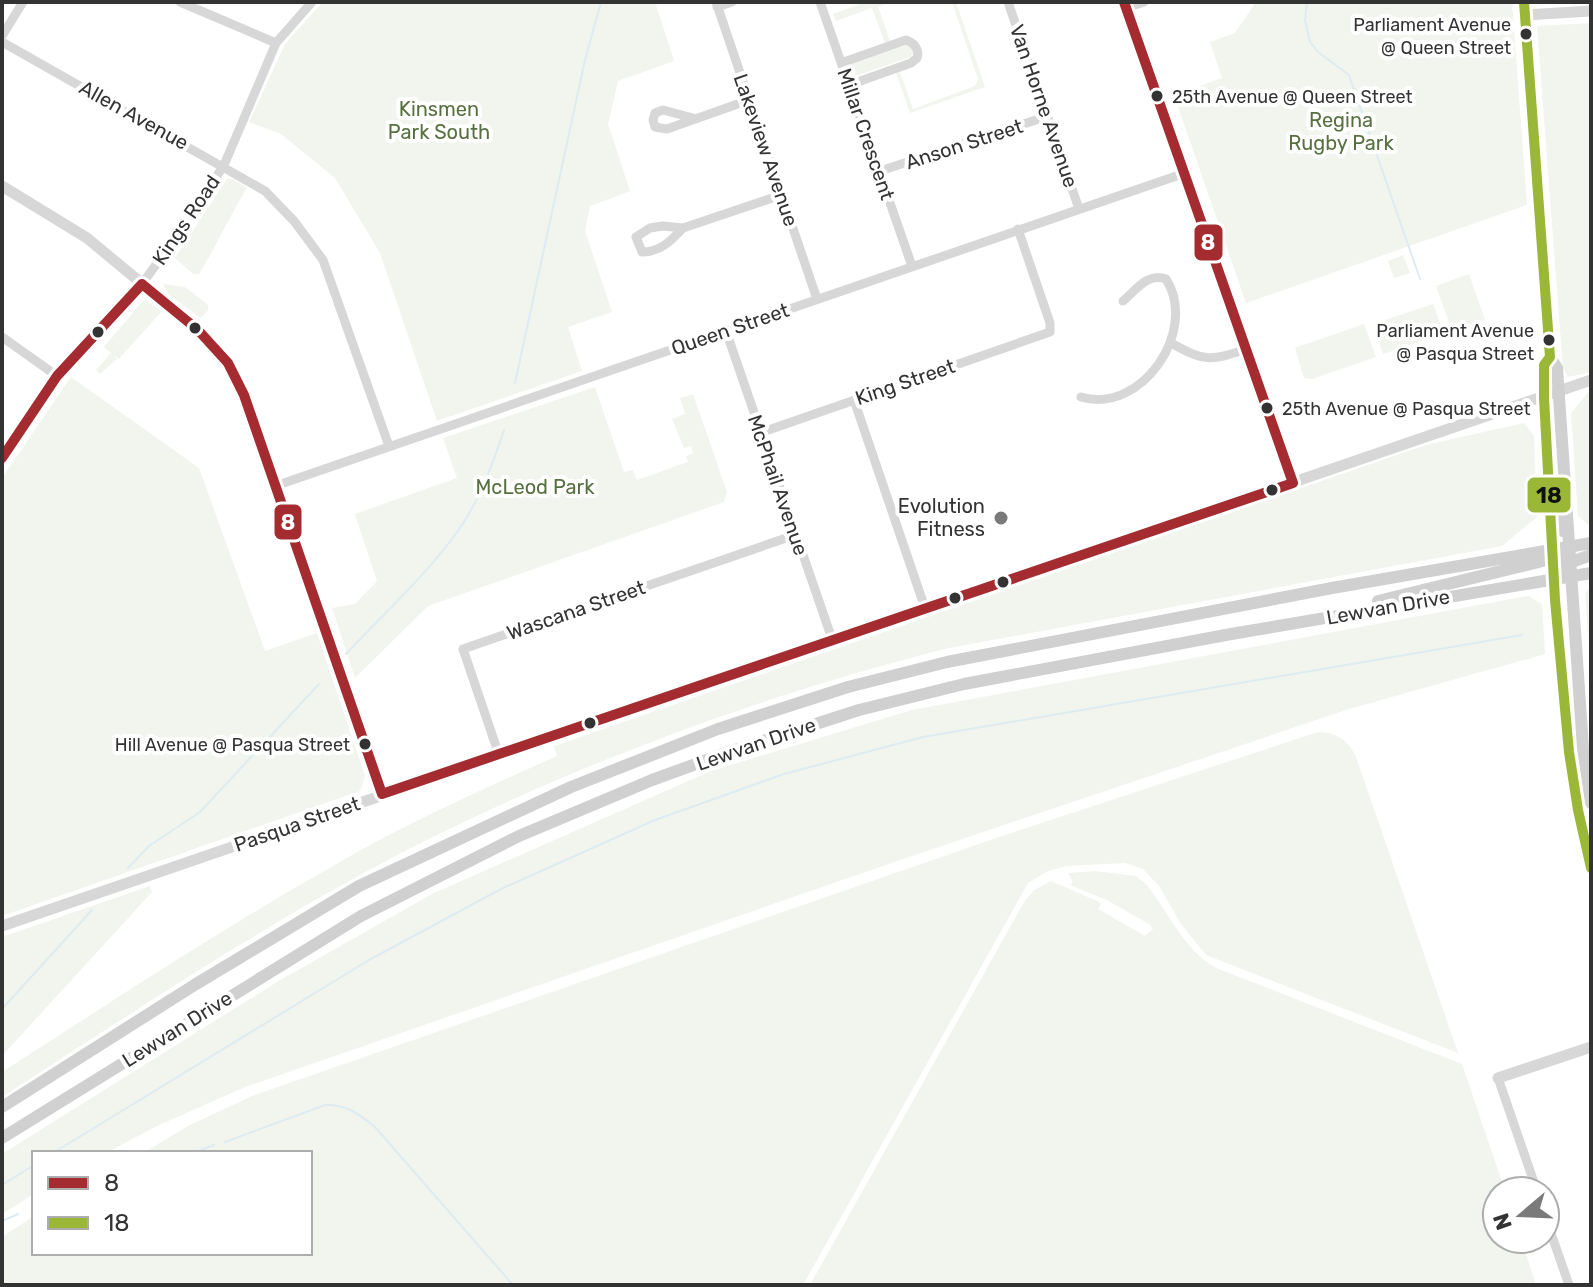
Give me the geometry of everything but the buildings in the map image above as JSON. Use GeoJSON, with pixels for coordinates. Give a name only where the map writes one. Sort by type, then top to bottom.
{"type":"FeatureCollection","features":[{"type":"Feature","properties":{"kind":"main road"},"geometry":{"type":"LineString","coordinates":[[1524,8],[1550,357],[1557,365],[1565,488],[1563,555],[1553,580],[1568,748],[1582,834],[1591,868]]}},
{"type":"Feature","properties":{"kind":"main road"},"geometry":{"type":"LineString","coordinates":[[1550,357],[1544,365],[1545,419],[1563,555],[1573,576],[1583,748],[1591,803]]}},
{"type":"Feature","properties":{"kind":"main road"},"geometry":{"type":"LineString","coordinates":[[1544,397],[1553,403],[1559,467],[1565,488]]}},
{"type":"Feature","properties":{"kind":"main road","name":"Lewvan Drive"},"geometry":{"type":"LineString","coordinates":[[2,1107],[196,984],[359,886],[558,793],[705,733],[848,687],[947,662],[1332,588],[1563,555],[1591,543]]}},
{"type":"Feature","properties":{"kind":"main road"},"geometry":{"type":"LineString","coordinates":[[1296,623],[1563,555],[1591,555]]}},
{"type":"Feature","properties":{"kind":"main road","name":"Lewvan Drive"},"geometry":{"type":"LineString","coordinates":[[2,1138],[361,916],[519,836],[652,780],[804,727],[952,687],[1296,623],[1591,573]]}},
{"type":"Feature","properties":{"kind":"street"},"geometry":{"type":"LineString","coordinates":[[2,36],[23,2]]}},
{"type":"Feature","properties":{"kind":"street"},"geometry":{"type":"LineString","coordinates":[[180,2],[276,43]]}},
{"type":"Feature","properties":{"kind":"street","name":"Kings Road"},"geometry":{"type":"LineString","coordinates":[[2,458],[57,376],[142,284],[189,219],[224,165],[276,43],[312,2]]}},
{"type":"Feature","properties":{"kind":"street"},"geometry":{"type":"LineString","coordinates":[[716,4],[732,2]]}},
{"type":"Feature","properties":{"kind":"street","name":"Millar Crescent"},"geometry":{"type":"LineString","coordinates":[[820,2],[912,266]]}},
{"type":"Feature","properties":{"kind":"street","name":"Van Horne Avenue"},"geometry":{"type":"LineString","coordinates":[[1008,2],[1079,209]]}},
{"type":"Feature","properties":{"kind":"street"},"geometry":{"type":"LineString","coordinates":[[1144,2],[1125,5],[1293,483]]}},
{"type":"Feature","properties":{"kind":"street","name":"Lakeview Avenue"},"geometry":{"type":"LineString","coordinates":[[716,4],[817,299]]}},
{"type":"Feature","properties":{"kind":"street"},"geometry":{"type":"LineString","coordinates":[[1524,8],[1591,11]]}},
{"type":"Feature","properties":{"kind":"street"},"geometry":{"type":"LineString","coordinates":[[841,63],[906,40],[919,53],[911,63],[849,85]]}},
{"type":"Feature","properties":{"kind":"street","name":"Allen Avenue"},"geometry":{"type":"LineString","coordinates":[[2,42],[224,165],[265,191],[294,221],[323,260],[389,446]]}},
{"type":"Feature","properties":{"kind":"street"},"geometry":{"type":"LineString","coordinates":[[693,118],[749,100]]}},
{"type":"Feature","properties":{"kind":"street","name":"Anson Street"},"geometry":{"type":"LineString","coordinates":[[880,171],[1048,116]]}},
{"type":"Feature","properties":{"kind":"street","name":"Queen Street"},"geometry":{"type":"LineString","coordinates":[[275,486],[1185,173]]}},
{"type":"Feature","properties":{"kind":"street"},"geometry":{"type":"LineString","coordinates":[[2,186],[87,238],[198,330],[228,363],[244,395],[382,794]]}},
{"type":"Feature","properties":{"kind":"street"},"geometry":{"type":"LineString","coordinates":[[683,228],[669,243],[649,252],[642,252],[637,244],[636,237],[650,228],[683,228],[781,195]]}},
{"type":"Feature","properties":{"kind":"street","name":"King Street"},"geometry":{"type":"LineString","coordinates":[[760,433],[1050,332],[1050,323],[1018,229]]}},
{"type":"Feature","properties":{"kind":"street"},"geometry":{"type":"LineString","coordinates":[[1081,397],[1097,402],[1122,395],[1152,372],[1171,343],[1174,298],[1166,279],[1158,275],[1149,278],[1123,301]]}},
{"type":"Feature","properties":{"kind":"street","name":"McPhail Avenue"},"geometry":{"type":"LineString","coordinates":[[726,331],[832,639]]}},
{"type":"Feature","properties":{"kind":"street"},"geometry":{"type":"LineString","coordinates":[[2,337],[57,376]]}},
{"type":"Feature","properties":{"kind":"street"},"geometry":{"type":"LineString","coordinates":[[1171,343],[1208,359],[1247,349]]}},
{"type":"Feature","properties":{"kind":"street","name":"Pasqua Street"},"geometry":{"type":"LineString","coordinates":[[2,926],[1591,380]]}},
{"type":"Feature","properties":{"kind":"street"},"geometry":{"type":"LineString","coordinates":[[854,400],[925,608]]}},
{"type":"Feature","properties":{"kind":"street","name":"Wascana Street"},"geometry":{"type":"LineString","coordinates":[[499,755],[463,649],[795,535]]}},
{"type":"Feature","properties":{"kind":"street"},"geometry":{"type":"LineString","coordinates":[[1531,1175],[1498,1078],[1591,1047]]}},
{"type":"Feature","properties":{"kind":"street"},"geometry":{"type":"LineString","coordinates":[[1559,1255],[1569,1285]]}},
{"type":"Feature","properties":{"kind":"green space","name":"Kinsmen Park South"},"geometry":{"type":"Polygon","coordinates":[[[323,2],[655,2],[674,61],[618,81],[608,124],[630,191],[590,206],[585,231],[612,312],[568,327],[582,371],[437,421],[380,253],[335,178],[281,134],[249,122],[285,44],[323,2]]]}},
{"type":"Feature","properties":{"kind":"green space"},"geometry":{"type":"Polygon","coordinates":[[[865,2],[890,2],[878,7],[890,41],[885,43],[872,8],[836,21],[833,14],[865,2]]]}},
{"type":"Feature","properties":{"kind":"green space"},"geometry":{"type":"Polygon","coordinates":[[[952,2],[956,2],[985,87],[910,113],[896,73],[900,72],[913,109],[975,86],[978,79],[952,2]]]}},
{"type":"Feature","properties":{"kind":"green space","name":"Regina Rugby Park"},"geometry":{"type":"Polygon","coordinates":[[[1256,2],[1512,2],[1527,205],[1246,303],[1174,95],[1222,78],[1210,42],[1235,33],[1256,2]]]}},
{"type":"Feature","properties":{"kind":"green space"},"geometry":{"type":"Polygon","coordinates":[[[1591,23],[1591,372],[1568,377],[1563,369],[1537,26],[1591,23]]]}},
{"type":"Feature","properties":{"kind":"green space"},"geometry":{"type":"Polygon","coordinates":[[[907,45],[914,53],[910,57],[856,76],[851,64],[907,45]]]}},
{"type":"Feature","properties":{"kind":"green space"},"geometry":{"type":"Polygon","coordinates":[[[227,179],[233,179],[247,188],[199,274],[193,274],[175,258],[227,179]]]}},
{"type":"Feature","properties":{"kind":"green space"},"geometry":{"type":"Polygon","coordinates":[[[1403,255],[1410,273],[1394,278],[1388,261],[1403,255]]]}},
{"type":"Feature","properties":{"kind":"green space"},"geometry":{"type":"Polygon","coordinates":[[[1469,274],[1485,320],[1452,331],[1436,286],[1469,274]]]}},
{"type":"Feature","properties":{"kind":"green space"},"geometry":{"type":"Polygon","coordinates":[[[163,284],[185,287],[208,305],[208,310],[201,318],[169,295],[163,284]]]}},
{"type":"Feature","properties":{"kind":"green space"},"geometry":{"type":"Polygon","coordinates":[[[146,300],[162,311],[119,359],[112,354],[117,359],[100,374],[96,370],[111,353],[104,347],[146,300]]]}},
{"type":"Feature","properties":{"kind":"green space"},"geometry":{"type":"Polygon","coordinates":[[[1433,304],[1444,334],[1383,354],[1373,324],[1433,304]]]}},
{"type":"Feature","properties":{"kind":"green space"},"geometry":{"type":"Polygon","coordinates":[[[1364,324],[1376,357],[1312,379],[1304,378],[1295,348],[1364,324]]]}},
{"type":"Feature","properties":{"kind":"green space"},"geometry":{"type":"Polygon","coordinates":[[[71,377],[199,468],[265,651],[317,633],[365,776],[360,791],[2,916],[2,478],[71,377]]]}},
{"type":"Feature","properties":{"kind":"green space","name":"McLeod Park"},"geometry":{"type":"Polygon","coordinates":[[[595,387],[624,472],[633,470],[637,480],[688,462],[686,456],[693,453],[691,446],[684,448],[672,419],[685,414],[680,398],[693,394],[727,492],[724,502],[428,606],[355,678],[332,608],[355,604],[377,581],[355,514],[457,478],[443,438],[595,387]]]}},
{"type":"Feature","properties":{"kind":"green space"},"geometry":{"type":"Polygon","coordinates":[[[1591,389],[1591,527],[1578,516],[1571,413],[1591,389]]]}},
{"type":"Feature","properties":{"kind":"green space"},"geometry":{"type":"Polygon","coordinates":[[[1524,423],[1534,436],[1537,517],[1502,546],[944,649],[816,685],[626,751],[443,832],[329,892],[164,992],[2,1097],[2,1072],[166,967],[360,851],[557,756],[554,746],[1426,445],[1524,423]]]}},
{"type":"Feature","properties":{"kind":"green space"},"geometry":{"type":"Polygon","coordinates":[[[1591,587],[1591,661],[1590,661],[1585,593],[1591,587]]]}},
{"type":"Feature","properties":{"kind":"green space"},"geometry":{"type":"Polygon","coordinates":[[[1528,596],[1542,604],[1545,654],[1349,709],[903,859],[245,1087],[110,1151],[32,1151],[32,1195],[2,1214],[2,1154],[277,982],[432,894],[711,771],[912,710],[1528,596]]]}},
{"type":"Feature","properties":{"kind":"green space"},"geometry":{"type":"Polygon","coordinates":[[[1318,732],[1340,737],[1355,754],[1458,1053],[1206,955],[1181,924],[1159,886],[1143,869],[1125,863],[1066,866],[1048,871],[1028,883],[803,1285],[2,1285],[2,1237],[32,1217],[32,1255],[312,1255],[312,1151],[146,1151],[188,1126],[252,1096],[1002,836],[1318,732]]]}},
{"type":"Feature","properties":{"kind":"green space"},"geometry":{"type":"Polygon","coordinates":[[[1095,871],[1136,876],[1146,884],[1185,941],[1216,968],[1462,1064],[1500,1175],[1481,1175],[1481,1255],[1526,1255],[1536,1285],[810,1285],[1024,902],[1034,890],[1051,881],[1097,901],[1101,904],[1098,909],[1145,936],[1153,929],[1107,900],[1070,885],[1073,882],[1068,873],[1095,871]]]}},
{"type":"Feature","properties":{"kind":"green space"},"geometry":{"type":"Polygon","coordinates":[[[150,886],[152,892],[2,1056],[2,937],[150,886]]]}},
{"type":"Feature","properties":{"kind":"waterway"},"geometry":{"type":"LineString","coordinates":[[515,383],[585,60],[601,2]]}},
{"type":"Feature","properties":{"kind":"waterway"},"geometry":{"type":"LineString","coordinates":[[1307,2],[1305,20],[1310,42],[1318,52],[1349,75],[1420,279]]}},
{"type":"Feature","properties":{"kind":"waterway"},"geometry":{"type":"LineString","coordinates":[[346,654],[422,575],[462,525],[486,479],[504,430]]}},
{"type":"Feature","properties":{"kind":"waterway"},"geometry":{"type":"LineString","coordinates":[[56,1151],[369,960],[501,889],[655,820],[784,774],[923,737],[1522,635]]}},
{"type":"Feature","properties":{"kind":"waterway"},"geometry":{"type":"LineString","coordinates":[[128,868],[149,846],[200,812],[319,684]]}},
{"type":"Feature","properties":{"kind":"waterway"},"geometry":{"type":"LineString","coordinates":[[2,1009],[92,910]]}},
{"type":"Feature","properties":{"kind":"waterway"},"geometry":{"type":"LineString","coordinates":[[225,1142],[325,1105],[352,1111],[375,1127],[513,1285]]}},
{"type":"Feature","properties":{"kind":"waterway"},"geometry":{"type":"LineString","coordinates":[[198,1151],[214,1145]]}},
{"type":"Feature","properties":{"kind":"waterway"},"geometry":{"type":"LineString","coordinates":[[2,1185],[32,1166]]}},
{"type":"Feature","properties":{"kind":"waterway"},"geometry":{"type":"LineString","coordinates":[[2,1221],[18,1214]]}},
{"type":"Feature","properties":{"kind":"transit line","name":"8"},"geometry":{"type":"LineString","coordinates":[[1124,2],[1293,483]]}},
{"type":"Feature","properties":{"kind":"transit line","name":"18"},"geometry":{"type":"LineString","coordinates":[[1524,2],[1550,357],[1544,365],[1544,398],[1555,600],[1569,752],[1591,868]]}},
{"type":"Feature","properties":{"kind":"transit line","name":"8"},"geometry":{"type":"LineString","coordinates":[[142,284],[198,330],[228,363],[244,395],[382,794]]}},
{"type":"Feature","properties":{"kind":"transit line","name":"8"},"geometry":{"type":"LineString","coordinates":[[2,458],[57,376],[142,284]]}},
{"type":"Feature","properties":{"kind":"transit line","name":"8"},"geometry":{"type":"LineString","coordinates":[[382,794],[1293,483]]}},
{"type":"Feature","properties":{"kind":"place","name":"Parliament Avenue @ Queen Street"},"geometry":{"type":"Point","coordinates":[1526,34]}},
{"type":"Feature","properties":{"kind":"place","name":"25th Avenue @ Queen Street"},"geometry":{"type":"Point","coordinates":[1157,96]}},
{"type":"Feature","properties":{"kind":"place","name":"Parliament Avenue @ Pasqua Street"},"geometry":{"type":"Point","coordinates":[1549,340]}},
{"type":"Feature","properties":{"kind":"place","name":"25th Avenue @ Pasqua Street"},"geometry":{"type":"Point","coordinates":[1267,408]}},
{"type":"Feature","properties":{"kind":"place","name":"Evolution Fitness"},"geometry":{"type":"Point","coordinates":[1001,518]}},
{"type":"Feature","properties":{"kind":"place","name":"Hill Avenue @ Pasqua Street"},"geometry":{"type":"Point","coordinates":[365,744]}}]}
